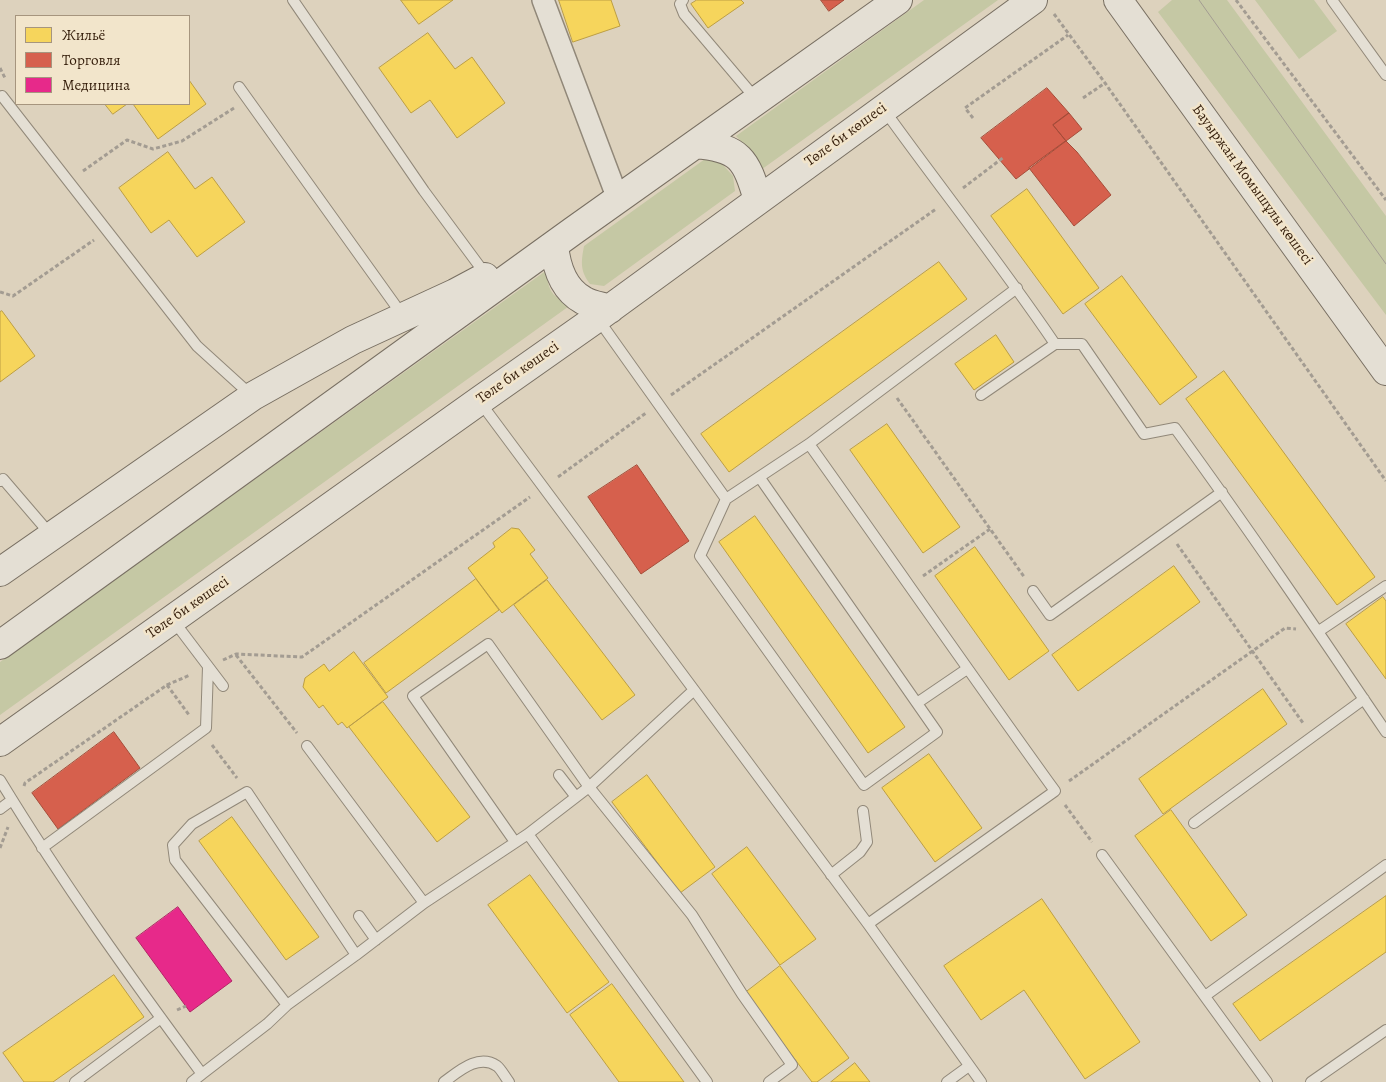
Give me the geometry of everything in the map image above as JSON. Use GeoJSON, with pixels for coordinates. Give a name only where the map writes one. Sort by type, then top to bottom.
{"type":"FeatureCollection","features":[{"type":"Feature","properties":{"kind":"main road"},"geometry":{"type":"LineString","coordinates":[[0,645],[563,238],[898,0]]}},
{"type":"Feature","properties":{"kind":"main road","name":"Бауыржан Момышұлы көшесі"},"geometry":{"type":"LineString","coordinates":[[1118,0],[1386,371]]}},
{"type":"Feature","properties":{"kind":"main road","name":"Төле би көшесі"},"geometry":{"type":"LineString","coordinates":[[0,742],[603,314],[883,108],[1039,8]]}},
{"type":"Feature","properties":{"kind":"main road"},"geometry":{"type":"LineString","coordinates":[[696,144],[724,148],[744,162],[751,176],[758,200]]}},
{"type":"Feature","properties":{"kind":"main road"},"geometry":{"type":"LineString","coordinates":[[0,572],[253,396],[353,340],[455,293],[563,238]]}},
{"type":"Feature","properties":{"kind":"main road"},"geometry":{"type":"LineString","coordinates":[[563,238],[556,264],[572,292],[603,314]]}},
{"type":"Feature","properties":{"kind":"street"},"geometry":{"type":"LineString","coordinates":[[543,0],[618,199]]}},
{"type":"Feature","properties":{"kind":"lane"},"geometry":{"type":"LineString","coordinates":[[293,0],[424,191],[487,276]]}},
{"type":"Feature","properties":{"kind":"lane"},"geometry":{"type":"LineString","coordinates":[[683,0],[680,4],[684,14],[757,100]]}},
{"type":"Feature","properties":{"kind":"lane"},"geometry":{"type":"LineString","coordinates":[[1332,0],[1386,75]]}},
{"type":"Feature","properties":{"kind":"lane"},"geometry":{"type":"LineString","coordinates":[[239,87],[403,317]]}},
{"type":"Feature","properties":{"kind":"lane"},"geometry":{"type":"LineString","coordinates":[[2,96],[197,346],[253,396]]}},
{"type":"Feature","properties":{"kind":"lane"},"geometry":{"type":"LineString","coordinates":[[883,108],[1017,288],[1055,344]]}},
{"type":"Feature","properties":{"kind":"lane"},"geometry":{"type":"LineString","coordinates":[[760,478],[937,732],[864,785],[700,556],[726,500],[809,444],[1017,288]]}},
{"type":"Feature","properties":{"kind":"lane"},"geometry":{"type":"LineString","coordinates":[[603,314],[658,404],[726,500]]}},
{"type":"Feature","properties":{"kind":"lane"},"geometry":{"type":"LineString","coordinates":[[981,395],[1055,344],[1082,344],[1144,434],[1175,428],[1319,631],[1386,732]]}},
{"type":"Feature","properties":{"kind":"lane"},"geometry":{"type":"LineString","coordinates":[[479,401],[868,924],[981,1082]]}},
{"type":"Feature","properties":{"kind":"lane"},"geometry":{"type":"LineString","coordinates":[[809,444],[1055,791],[868,924]]}},
{"type":"Feature","properties":{"kind":"lane"},"geometry":{"type":"LineString","coordinates":[[1,479],[52,536]]}},
{"type":"Feature","properties":{"kind":"lane"},"geometry":{"type":"LineString","coordinates":[[1033,591],[1050,615],[1166,530],[1222,492]]}},
{"type":"Feature","properties":{"kind":"lane"},"geometry":{"type":"LineString","coordinates":[[1319,631],[1386,586]]}},
{"type":"Feature","properties":{"kind":"lane"},"geometry":{"type":"LineString","coordinates":[[172,619],[223,686]]}},
{"type":"Feature","properties":{"kind":"lane"},"geometry":{"type":"LineString","coordinates":[[515,842],[413,696],[488,644],[589,787],[692,915],[742,994],[792,1066],[769,1082]]}},
{"type":"Feature","properties":{"kind":"lane"},"geometry":{"type":"LineString","coordinates":[[42,848],[206,728],[208,667]]}},
{"type":"Feature","properties":{"kind":"lane"},"geometry":{"type":"LineString","coordinates":[[917,703],[967,669]]}},
{"type":"Feature","properties":{"kind":"lane"},"geometry":{"type":"LineString","coordinates":[[192,1082],[267,1024],[287,1004],[356,956],[424,903],[528,834],[589,787],[694,690]]}},
{"type":"Feature","properties":{"kind":"lane"},"geometry":{"type":"LineString","coordinates":[[1194,823],[1364,699]]}},
{"type":"Feature","properties":{"kind":"lane"},"geometry":{"type":"LineString","coordinates":[[307,746],[424,903]]}},
{"type":"Feature","properties":{"kind":"lane"},"geometry":{"type":"LineString","coordinates":[[559,775],[576,797]]}},
{"type":"Feature","properties":{"kind":"lane"},"geometry":{"type":"LineString","coordinates":[[0,780],[42,848],[202,1074]]}},
{"type":"Feature","properties":{"kind":"lane"},"geometry":{"type":"LineString","coordinates":[[287,1004],[175,860],[173,845],[192,824],[247,792],[356,956]]}},
{"type":"Feature","properties":{"kind":"lane"},"geometry":{"type":"LineString","coordinates":[[0,809],[14,803]]}},
{"type":"Feature","properties":{"kind":"lane"},"geometry":{"type":"LineString","coordinates":[[831,875],[860,852],[867,842],[863,811]]}},
{"type":"Feature","properties":{"kind":"lane"},"geometry":{"type":"LineString","coordinates":[[528,834],[707,1082]]}},
{"type":"Feature","properties":{"kind":"lane"},"geometry":{"type":"LineString","coordinates":[[1102,855],[1267,1082]]}},
{"type":"Feature","properties":{"kind":"lane"},"geometry":{"type":"LineString","coordinates":[[1205,996],[1386,865]]}},
{"type":"Feature","properties":{"kind":"lane"},"geometry":{"type":"LineString","coordinates":[[359,916],[376,940]]}},
{"type":"Feature","properties":{"kind":"lane"},"geometry":{"type":"LineString","coordinates":[[75,1082],[161,1018]]}},
{"type":"Feature","properties":{"kind":"lane"},"geometry":{"type":"LineString","coordinates":[[1312,1082],[1386,1030]]}},
{"type":"Feature","properties":{"kind":"lane"},"geometry":{"type":"LineString","coordinates":[[444,1082],[469,1064],[486,1062],[497,1066],[508,1082]]}},
{"type":"Feature","properties":{"kind":"lane"},"geometry":{"type":"LineString","coordinates":[[947,1082],[969,1066]]}},
{"type":"Feature","properties":{"kind":"path"},"geometry":{"type":"LineString","coordinates":[[1236,0],[1386,200]]}},
{"type":"Feature","properties":{"kind":"path"},"geometry":{"type":"LineString","coordinates":[[1039,8],[1054,14],[1386,481]]}},
{"type":"Feature","properties":{"kind":"path"},"geometry":{"type":"LineString","coordinates":[[973,118],[965,108],[1068,35]]}},
{"type":"Feature","properties":{"kind":"path"},"geometry":{"type":"LineString","coordinates":[[1083,98],[1104,83]]}},
{"type":"Feature","properties":{"kind":"path"},"geometry":{"type":"LineString","coordinates":[[82,171],[127,140],[153,149],[182,141],[248,99]]}},
{"type":"Feature","properties":{"kind":"path"},"geometry":{"type":"LineString","coordinates":[[0,848],[14,803],[25,783],[167,685],[236,654],[302,657],[544,488],[658,404],[918,223],[1004,157]]}},
{"type":"Feature","properties":{"kind":"path"},"geometry":{"type":"LineString","coordinates":[[0,292],[14,296],[107,232]]}},
{"type":"Feature","properties":{"kind":"path"},"geometry":{"type":"LineString","coordinates":[[888,385],[1033,591]]}},
{"type":"Feature","properties":{"kind":"path"},"geometry":{"type":"LineString","coordinates":[[910,586],[990,529]]}},
{"type":"Feature","properties":{"kind":"path"},"geometry":{"type":"LineString","coordinates":[[1166,530],[1312,736]]}},
{"type":"Feature","properties":{"kind":"path"},"geometry":{"type":"LineString","coordinates":[[1102,855],[1055,791],[1285,628],[1319,631]]}},
{"type":"Feature","properties":{"kind":"path"},"geometry":{"type":"LineString","coordinates":[[236,654],[307,746]]}},
{"type":"Feature","properties":{"kind":"green space"},"geometry":{"type":"Polygon","coordinates":[[[924,0],[998,0],[758,172],[750,151],[736,136],[924,0]]]}},
{"type":"Feature","properties":{"kind":"green space"},"geometry":{"type":"Polygon","coordinates":[[[1172,0],[1227,0],[1386,216],[1386,315],[1158,12],[1172,0]]]}},
{"type":"Feature","properties":{"kind":"green space"},"geometry":{"type":"Polygon","coordinates":[[[1255,0],[1314,0],[1337,31],[1299,59],[1255,0]]]}},
{"type":"Feature","properties":{"kind":"green space"},"geometry":{"type":"Polygon","coordinates":[[[715,156],[733,176],[735,191],[604,286],[590,284],[584,275],[582,266],[584,246],[705,159],[715,156]]]}},
{"type":"Feature","properties":{"kind":"green space"},"geometry":{"type":"Polygon","coordinates":[[[547,270],[548,283],[552,292],[565,302],[572,304],[0,715],[0,662],[547,270]]]}},
{"type":"Feature","properties":{"kind":"building: Жильё"},"geometry":{"type":"Polygon","coordinates":[[[401,0],[453,0],[419,24],[401,0]]]}},
{"type":"Feature","properties":{"kind":"building: Жильё"},"geometry":{"type":"Polygon","coordinates":[[[559,0],[611,0],[620,26],[573,42],[559,0]]]}},
{"type":"Feature","properties":{"kind":"building: Жильё"},"geometry":{"type":"Polygon","coordinates":[[[697,0],[741,0],[744,3],[708,28],[691,4],[697,0]]]}},
{"type":"Feature","properties":{"kind":"building: Жильё"},"geometry":{"type":"Polygon","coordinates":[[[428,33],[455,69],[472,57],[505,103],[457,138],[430,100],[411,113],[379,68],[428,33]]]}},
{"type":"Feature","properties":{"kind":"building: Жильё"},"geometry":{"type":"Polygon","coordinates":[[[190,81],[206,104],[158,139],[134,105],[190,105],[190,81]]]}},
{"type":"Feature","properties":{"kind":"building: Жильё"},"geometry":{"type":"Polygon","coordinates":[[[106,105],[126,105],[113,114],[106,105]]]}},
{"type":"Feature","properties":{"kind":"building: Жильё"},"geometry":{"type":"Polygon","coordinates":[[[168,152],[195,189],[212,177],[245,222],[197,257],[169,220],[151,233],[119,188],[168,152]]]}},
{"type":"Feature","properties":{"kind":"building: Жильё"},"geometry":{"type":"Polygon","coordinates":[[[1027,189],[1099,288],[1063,314],[991,216],[1027,189]]]}},
{"type":"Feature","properties":{"kind":"building: Жильё"},"geometry":{"type":"Polygon","coordinates":[[[939,262],[967,299],[729,472],[701,434],[939,262]]]}},
{"type":"Feature","properties":{"kind":"building: Жильё"},"geometry":{"type":"Polygon","coordinates":[[[1122,276],[1197,377],[1160,405],[1085,304],[1122,276]]]}},
{"type":"Feature","properties":{"kind":"building: Жильё"},"geometry":{"type":"Polygon","coordinates":[[[2,311],[35,356],[0,382],[0,312],[2,311]]]}},
{"type":"Feature","properties":{"kind":"building: Жильё"},"geometry":{"type":"Polygon","coordinates":[[[996,335],[1014,362],[974,390],[955,364],[996,335]]]}},
{"type":"Feature","properties":{"kind":"building: Жильё"},"geometry":{"type":"Polygon","coordinates":[[[1224,371],[1375,577],[1337,605],[1186,399],[1224,371]]]}},
{"type":"Feature","properties":{"kind":"building: Жильё"},"geometry":{"type":"Polygon","coordinates":[[[887,424],[960,527],[923,553],[850,450],[887,424]]]}},
{"type":"Feature","properties":{"kind":"building: Жильё"},"geometry":{"type":"Polygon","coordinates":[[[755,516],[905,727],[868,753],[719,542],[755,516]]]}},
{"type":"Feature","properties":{"kind":"building: Жильё"},"geometry":{"type":"Polygon","coordinates":[[[512,528],[519,529],[535,550],[530,554],[548,578],[502,613],[468,568],[495,547],[493,543],[512,528]]]}},
{"type":"Feature","properties":{"kind":"building: Жильё"},"geometry":{"type":"Polygon","coordinates":[[[975,547],[1049,651],[1009,680],[935,576],[975,547]]]}},
{"type":"Feature","properties":{"kind":"building: Жильё"},"geometry":{"type":"Polygon","coordinates":[[[1174,566],[1200,602],[1078,691],[1052,655],[1174,566]]]}},
{"type":"Feature","properties":{"kind":"building: Жильё"},"geometry":{"type":"Polygon","coordinates":[[[476,579],[499,610],[386,693],[364,663],[476,579]]]}},
{"type":"Feature","properties":{"kind":"building: Жильё"},"geometry":{"type":"Polygon","coordinates":[[[547,580],[635,695],[602,720],[514,605],[547,580]]]}},
{"type":"Feature","properties":{"kind":"building: Жильё"},"geometry":{"type":"Polygon","coordinates":[[[1383,597],[1386,601],[1386,679],[1346,624],[1383,597]]]}},
{"type":"Feature","properties":{"kind":"building: Жильё"},"geometry":{"type":"Polygon","coordinates":[[[354,652],[388,697],[347,728],[342,722],[338,725],[323,705],[319,708],[303,687],[305,678],[324,664],[329,671],[354,652]]]}},
{"type":"Feature","properties":{"kind":"building: Жильё"},"geometry":{"type":"Polygon","coordinates":[[[1263,689],[1287,724],[1163,814],[1139,779],[1263,689]]]}},
{"type":"Feature","properties":{"kind":"building: Жильё"},"geometry":{"type":"Polygon","coordinates":[[[383,702],[470,817],[437,842],[349,727],[383,702]]]}},
{"type":"Feature","properties":{"kind":"building: Жильё"},"geometry":{"type":"Polygon","coordinates":[[[929,754],[982,828],[935,862],[882,788],[929,754]]]}},
{"type":"Feature","properties":{"kind":"building: Жильё"},"geometry":{"type":"Polygon","coordinates":[[[647,775],[715,867],[680,893],[612,802],[647,775]]]}},
{"type":"Feature","properties":{"kind":"building: Жильё"},"geometry":{"type":"Polygon","coordinates":[[[1171,810],[1247,915],[1211,941],[1135,836],[1171,810]]]}},
{"type":"Feature","properties":{"kind":"building: Жильё"},"geometry":{"type":"Polygon","coordinates":[[[232,817],[319,937],[286,960],[199,841],[232,817]]]}},
{"type":"Feature","properties":{"kind":"building: Жильё"},"geometry":{"type":"Polygon","coordinates":[[[747,847],[816,939],[780,965],[712,874],[747,847]]]}},
{"type":"Feature","properties":{"kind":"building: Жильё"},"geometry":{"type":"Polygon","coordinates":[[[530,875],[609,982],[567,1013],[488,905],[530,875]]]}},
{"type":"Feature","properties":{"kind":"building: Жильё"},"geometry":{"type":"Polygon","coordinates":[[[1386,896],[1386,952],[1260,1041],[1233,1004],[1386,896]]]}},
{"type":"Feature","properties":{"kind":"building: Жильё"},"geometry":{"type":"Polygon","coordinates":[[[1042,899],[1140,1042],[1085,1079],[1024,990],[981,1020],[944,966],[1042,899]]]}},
{"type":"Feature","properties":{"kind":"building: Жильё"},"geometry":{"type":"Polygon","coordinates":[[[780,966],[849,1058],[817,1082],[812,1082],[745,993],[780,966]]]}},
{"type":"Feature","properties":{"kind":"building: Жильё"},"geometry":{"type":"Polygon","coordinates":[[[114,975],[144,1017],[53,1082],[24,1082],[3,1053],[114,975]]]}},
{"type":"Feature","properties":{"kind":"building: Жильё"},"geometry":{"type":"Polygon","coordinates":[[[612,984],[684,1082],[619,1082],[570,1015],[612,984]]]}},
{"type":"Feature","properties":{"kind":"building: Жильё"},"geometry":{"type":"Polygon","coordinates":[[[855,1063],[870,1082],[831,1082],[855,1063]]]}},
{"type":"Feature","properties":{"kind":"building: Торговля"},"geometry":{"type":"Polygon","coordinates":[[[821,0],[844,0],[829,11],[821,0]]]}},
{"type":"Feature","properties":{"kind":"building: Торговля"},"geometry":{"type":"Polygon","coordinates":[[[1047,88],[1069,113],[1053,125],[1066,141],[1016,179],[981,138],[1047,88]]]}},
{"type":"Feature","properties":{"kind":"building: Торговля"},"geometry":{"type":"Polygon","coordinates":[[[1069,113],[1082,129],[1066,141],[1053,125],[1069,113]]]}},
{"type":"Feature","properties":{"kind":"building: Торговля"},"geometry":{"type":"Polygon","coordinates":[[[1066,141],[1111,195],[1074,226],[1029,168],[1066,141]]]}},
{"type":"Feature","properties":{"kind":"building: Торговля"},"geometry":{"type":"Polygon","coordinates":[[[637,465],[689,541],[641,574],[588,497],[637,465]]]}},
{"type":"Feature","properties":{"kind":"building: Торговля"},"geometry":{"type":"Polygon","coordinates":[[[114,732],[140,768],[58,829],[32,793],[114,732]]]}},
{"type":"Feature","properties":{"kind":"building: Медицина"},"geometry":{"type":"Polygon","coordinates":[[[178,907],[232,981],[190,1012],[136,938],[178,907]]]}},
{"type":"Feature","properties":{"kind":"tram line"},"geometry":{"type":"LineString","coordinates":[[1199,0],[1386,264]]}}]}
